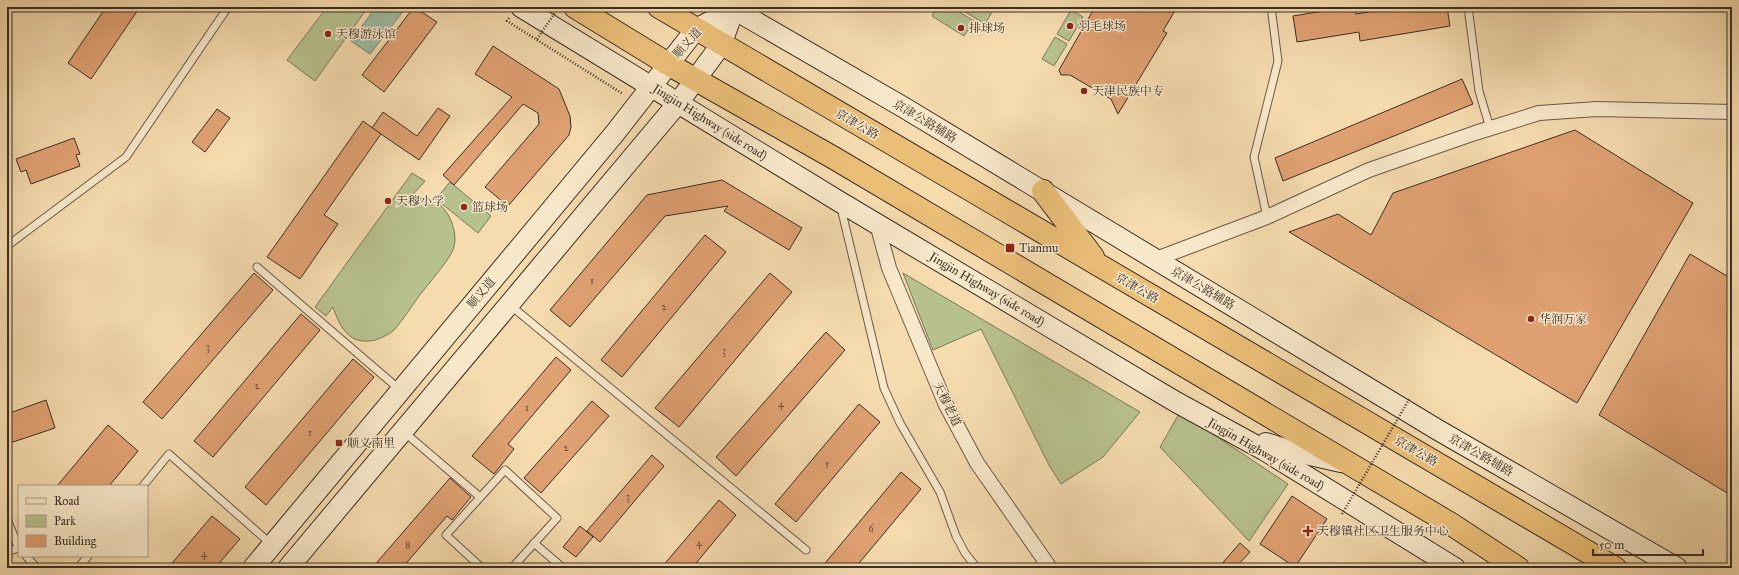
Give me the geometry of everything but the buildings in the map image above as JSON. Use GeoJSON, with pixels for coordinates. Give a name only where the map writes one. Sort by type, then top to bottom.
{"type":"FeatureCollection","features":[{"type":"Feature","properties":{"kind":"highway"},"geometry":{"type":"LineString","coordinates":[[575,7],[696,81],[834,158],[1346,464],[1451,524],[1518,568]]}},
{"type":"Feature","properties":{"kind":"highway","name":"京津公路"},"geometry":{"type":"LineString","coordinates":[[658,7],[1615,568]]}},
{"type":"Feature","properties":{"kind":"highway"},"geometry":{"type":"LineString","coordinates":[[1043,192],[1100,266]]}},
{"type":"Feature","properties":{"kind":"street","name":"Jingjin Highway (side road)"},"geometry":{"type":"LineString","coordinates":[[521,7],[840,202],[1213,423],[1264,450],[1455,568]]}},
{"type":"Feature","properties":{"kind":"street","name":"顺义道"},"geometry":{"type":"LineString","coordinates":[[253,568],[615,133],[696,29],[733,8]]}},
{"type":"Feature","properties":{"kind":"street"},"geometry":{"type":"LineString","coordinates":[[288,568],[404,432],[428,401],[696,81],[721,45],[733,8]]}},
{"type":"Feature","properties":{"kind":"street","name":"京津公路辅路"},"geometry":{"type":"LineString","coordinates":[[733,8],[1156,259],[1432,426],[1677,568]]}},
{"type":"Feature","properties":{"kind":"street"},"geometry":{"type":"LineString","coordinates":[[1156,259],[1267,217],[1369,170],[1490,128],[1539,114],[1597,109],[1732,112]]}},
{"type":"Feature","properties":{"kind":"street","name":"天穆老道"},"geometry":{"type":"LineString","coordinates":[[877,224],[889,268],[946,404],[977,463],[1050,568]]}},
{"type":"Feature","properties":{"kind":"street"},"geometry":{"type":"LineString","coordinates":[[404,387],[428,401]]}},
{"type":"Feature","properties":{"kind":"street"},"geometry":{"type":"LineString","coordinates":[[1213,423],[1288,450],[1346,464]]}},
{"type":"Feature","properties":{"kind":"lane"},"geometry":{"type":"LineString","coordinates":[[7,246],[126,158],[228,7]]}},
{"type":"Feature","properties":{"kind":"lane"},"geometry":{"type":"LineString","coordinates":[[1267,217],[1254,157],[1278,61],[1271,7]]}},
{"type":"Feature","properties":{"kind":"lane"},"geometry":{"type":"LineString","coordinates":[[1468,7],[1479,91],[1490,128]]}},
{"type":"Feature","properties":{"kind":"lane"},"geometry":{"type":"LineString","coordinates":[[840,202],[884,388],[900,424],[940,492],[956,536],[977,568]]}},
{"type":"Feature","properties":{"kind":"lane"},"geometry":{"type":"LineString","coordinates":[[256,268],[404,387]]}},
{"type":"Feature","properties":{"kind":"lane"},"geometry":{"type":"LineString","coordinates":[[509,305],[806,550]]}},
{"type":"Feature","properties":{"kind":"lane"},"geometry":{"type":"LineString","coordinates":[[404,432],[480,497]]}},
{"type":"Feature","properties":{"kind":"lane"},"geometry":{"type":"LineString","coordinates":[[145,485],[169,454],[272,546]]}},
{"type":"Feature","properties":{"kind":"lane"},"geometry":{"type":"LineString","coordinates":[[482,568],[446,535],[505,470],[558,518],[512,568]]}},
{"type":"Feature","properties":{"kind":"lane"},"geometry":{"type":"LineString","coordinates":[[7,519],[18,548],[7,552]]}},
{"type":"Feature","properties":{"kind":"lane"},"geometry":{"type":"LineString","coordinates":[[534,543],[563,568]]}},
{"type":"Feature","properties":{"kind":"lane"},"geometry":{"type":"LineString","coordinates":[[27,557],[38,568]]}},
{"type":"Feature","properties":{"kind":"lane"},"geometry":{"type":"LineString","coordinates":[[78,568],[87,557]]}},
{"type":"Feature","properties":{"kind":"path"},"geometry":{"type":"LineString","coordinates":[[537,39],[559,7]]}},
{"type":"Feature","properties":{"kind":"path"},"geometry":{"type":"LineString","coordinates":[[507,21],[585,69],[637,104]]}},
{"type":"Feature","properties":{"kind":"path"},"geometry":{"type":"LineString","coordinates":[[1342,514],[1410,398]]}},
{"type":"Feature","properties":{"kind":"green space","name":"天穆游泳馆"},"geometry":{"type":"Polygon","coordinates":[[[327,7],[368,7],[315,81],[287,60],[327,7]]]}},
{"type":"Feature","properties":{"kind":"green space","name":"排球场"},"geometry":{"type":"Polygon","coordinates":[[[937,7],[951,7],[974,21],[964,36],[932,16],[937,7]]]}},
{"type":"Feature","properties":{"kind":"green space"},"geometry":{"type":"Polygon","coordinates":[[[957,7],[995,7],[985,24],[957,7]]]}},
{"type":"Feature","properties":{"kind":"green space","name":"羽毛球场"},"geometry":{"type":"Polygon","coordinates":[[[1071,10],[1083,17],[1069,41],[1057,34],[1071,10]]]}},
{"type":"Feature","properties":{"kind":"green space"},"geometry":{"type":"Polygon","coordinates":[[[1055,37],[1067,44],[1054,66],[1042,59],[1055,37]]]}},
{"type":"Feature","properties":{"kind":"green space"},"geometry":{"type":"Polygon","coordinates":[[[412,173],[425,181],[408,200],[426,198],[436,202],[442,207],[447,213],[454,229],[455,237],[452,252],[394,330],[375,340],[366,341],[353,338],[347,334],[339,322],[333,307],[326,316],[315,307],[412,173]]]}},
{"type":"Feature","properties":{"kind":"green space","name":"篮球场"},"geometry":{"type":"Polygon","coordinates":[[[450,182],[491,216],[478,233],[436,199],[450,182]]]}},
{"type":"Feature","properties":{"kind":"green space"},"geometry":{"type":"Polygon","coordinates":[[[903,273],[1140,412],[1103,457],[1061,484],[1049,465],[981,329],[933,350],[903,273]]]}},
{"type":"Feature","properties":{"kind":"green space"},"geometry":{"type":"Polygon","coordinates":[[[1180,412],[1288,484],[1249,541],[1160,447],[1180,412]]]}},
{"type":"Feature","properties":{"kind":"shaded area"},"geometry":{"type":"Polygon","coordinates":[[[376,7],[400,7],[404,10],[370,54],[351,41],[376,7]]]}},
{"type":"Feature","properties":{"kind":"place","name":"羽毛球场"},"geometry":{"type":"Point","coordinates":[1070,26]}},
{"type":"Feature","properties":{"kind":"place","name":"排球场"},"geometry":{"type":"Point","coordinates":[961,28]}},
{"type":"Feature","properties":{"kind":"place","name":"天穆游泳馆"},"geometry":{"type":"Point","coordinates":[328,34]}},
{"type":"Feature","properties":{"kind":"place","name":"天津民族中专"},"geometry":{"type":"Point","coordinates":[1084,91]}},
{"type":"Feature","properties":{"kind":"place","name":"天穆小学"},"geometry":{"type":"Point","coordinates":[388,201]}},
{"type":"Feature","properties":{"kind":"place","name":"篮球场"},"geometry":{"type":"Point","coordinates":[464,207]}},
{"type":"Feature","properties":{"kind":"place","name":"Tianmu"},"geometry":{"type":"Point","coordinates":[1010,248]}},
{"type":"Feature","properties":{"kind":"place","name":"华润万家"},"geometry":{"type":"Point","coordinates":[1531,319]}},
{"type":"Feature","properties":{"kind":"place","name":"顺义南里"},"geometry":{"type":"Point","coordinates":[339,443]}},
{"type":"Feature","properties":{"kind":"place","name":"天穆镇社区卫生服务中心"},"geometry":{"type":"Point","coordinates":[1308,531]}}]}
